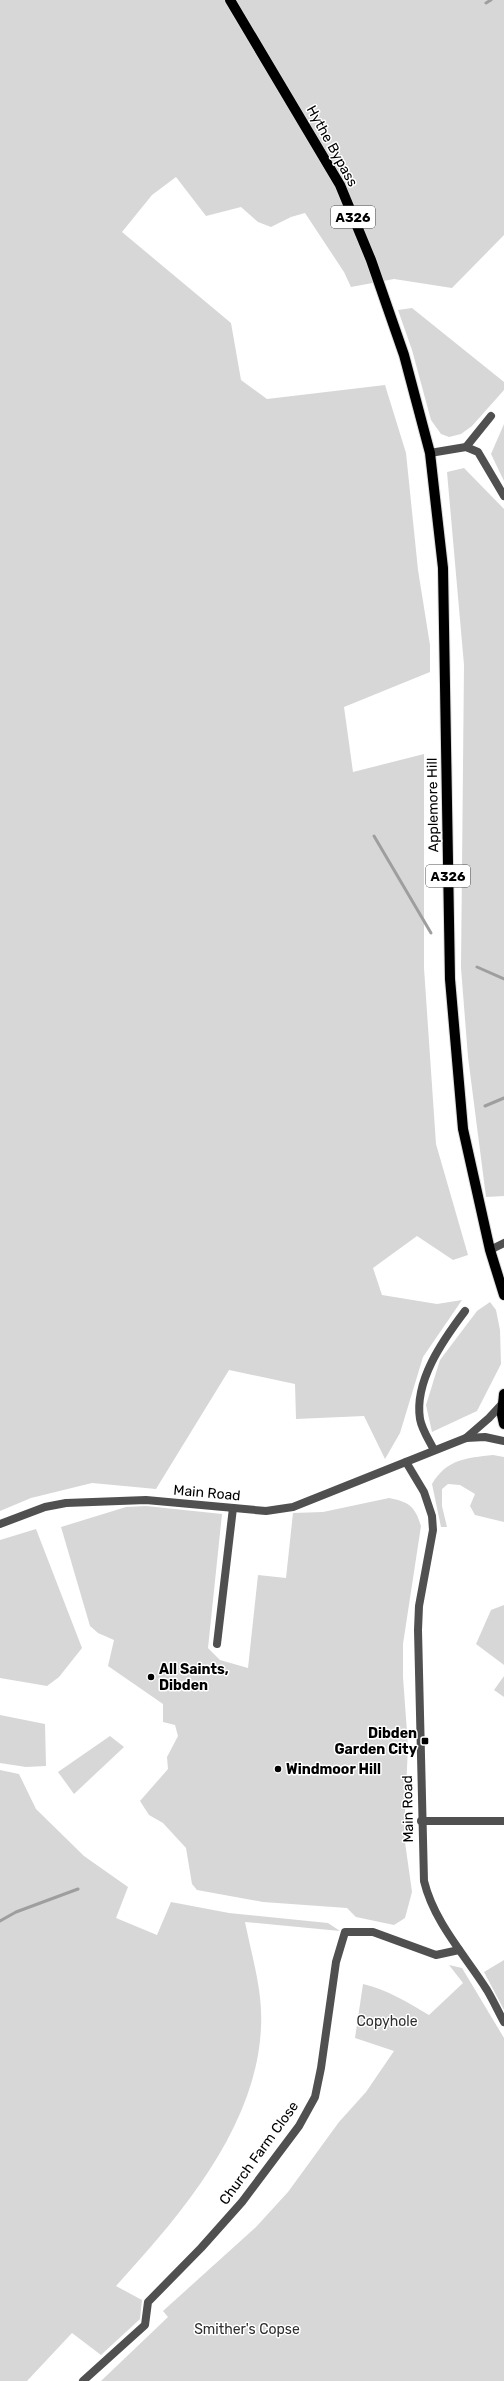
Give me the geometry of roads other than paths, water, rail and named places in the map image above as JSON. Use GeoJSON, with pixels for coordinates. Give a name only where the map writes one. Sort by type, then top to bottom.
{"type":"FeatureCollection","features":[{"type":"Feature","properties":{"kind":"main road","name":"Hythe Bypass"},"geometry":{"type":"LineString","coordinates":[[230,0],[340,185],[371,260],[404,355],[430,453]]}},
{"type":"Feature","properties":{"kind":"main road","name":"Applemore Hill"},"geometry":{"type":"LineString","coordinates":[[430,453],[443,568],[450,979],[462,1129],[490,1250],[504,1295]]}},
{"type":"Feature","properties":{"kind":"main road"},"geometry":{"type":"LineString","coordinates":[[503,1399],[504,1424]]}},
{"type":"Feature","properties":{"kind":"street"},"geometry":{"type":"LineString","coordinates":[[466,447],[491,416]]}},
{"type":"Feature","properties":{"kind":"street"},"geometry":{"type":"LineString","coordinates":[[430,453],[466,447],[478,452],[504,496]]}},
{"type":"Feature","properties":{"kind":"street"},"geometry":{"type":"LineString","coordinates":[[490,1250],[504,1244]]}},
{"type":"Feature","properties":{"kind":"street"},"geometry":{"type":"LineString","coordinates":[[434,1450],[423,1431],[420,1403],[425,1381],[435,1356],[445,1337],[465,1311]]}},
{"type":"Feature","properties":{"kind":"street","name":"Main Road"},"geometry":{"type":"LineString","coordinates":[[466,1438],[489,1418],[503,1399]]}},
{"type":"Feature","properties":{"kind":"street","name":"Main Road"},"geometry":{"type":"LineString","coordinates":[[0,1524],[45,1508],[66,1503],[146,1500],[266,1511],[293,1507],[466,1438],[485,1437],[504,1441]]}},
{"type":"Feature","properties":{"kind":"street","name":"Main Road"},"geometry":{"type":"LineString","coordinates":[[406,1462],[424,1492],[432,1516],[433,1530],[418,1612],[421,1821],[424,1881],[428,1896],[459,1950],[487,1990],[504,2022]]}},
{"type":"Feature","properties":{"kind":"street"},"geometry":{"type":"LineString","coordinates":[[216,1644],[233,1508]]}},
{"type":"Feature","properties":{"kind":"street"},"geometry":{"type":"LineString","coordinates":[[421,1821],[504,1821]]}},
{"type":"Feature","properties":{"kind":"street","name":"Church Farm Close"},"geometry":{"type":"LineString","coordinates":[[83,2381],[145,2325],[148,2302],[201,2248],[242,2202],[299,2126],[315,2097],[321,2068],[336,1962],[345,1932],[373,1932],[436,1955],[459,1950]]}},
{"type":"Feature","properties":{"kind":"waterway"},"geometry":{"type":"LineString","coordinates":[[486,3],[491,0]]}},
{"type":"Feature","properties":{"kind":"waterway"},"geometry":{"type":"LineString","coordinates":[[374,836],[431,933]]}},
{"type":"Feature","properties":{"kind":"waterway"},"geometry":{"type":"LineString","coordinates":[[477,967],[504,979]]}},
{"type":"Feature","properties":{"kind":"waterway"},"geometry":{"type":"LineString","coordinates":[[485,1106],[504,1098]]}},
{"type":"Feature","properties":{"kind":"waterway"},"geometry":{"type":"LineString","coordinates":[[0,1921],[16,1912],[78,1889]]}},
{"type":"Feature","properties":{"kind":"place","name":"All Saints, Dibden"},"geometry":{"type":"Point","coordinates":[151,1677]}},
{"type":"Feature","properties":{"kind":"place","name":"Dibden Garden City"},"geometry":{"type":"Point","coordinates":[425,1741]}},
{"type":"Feature","properties":{"kind":"place","name":"Windmoor Hill"},"geometry":{"type":"Point","coordinates":[278,1769]}},
{"type":"Feature","properties":{"kind":"park label","name":"Copyhole"},"geometry":{"type":"Point","coordinates":[387,2021]}},
{"type":"Feature","properties":{"kind":"park label","name":"Smither's Copse"},"geometry":{"type":"Point","coordinates":[247,2329]}}]}
